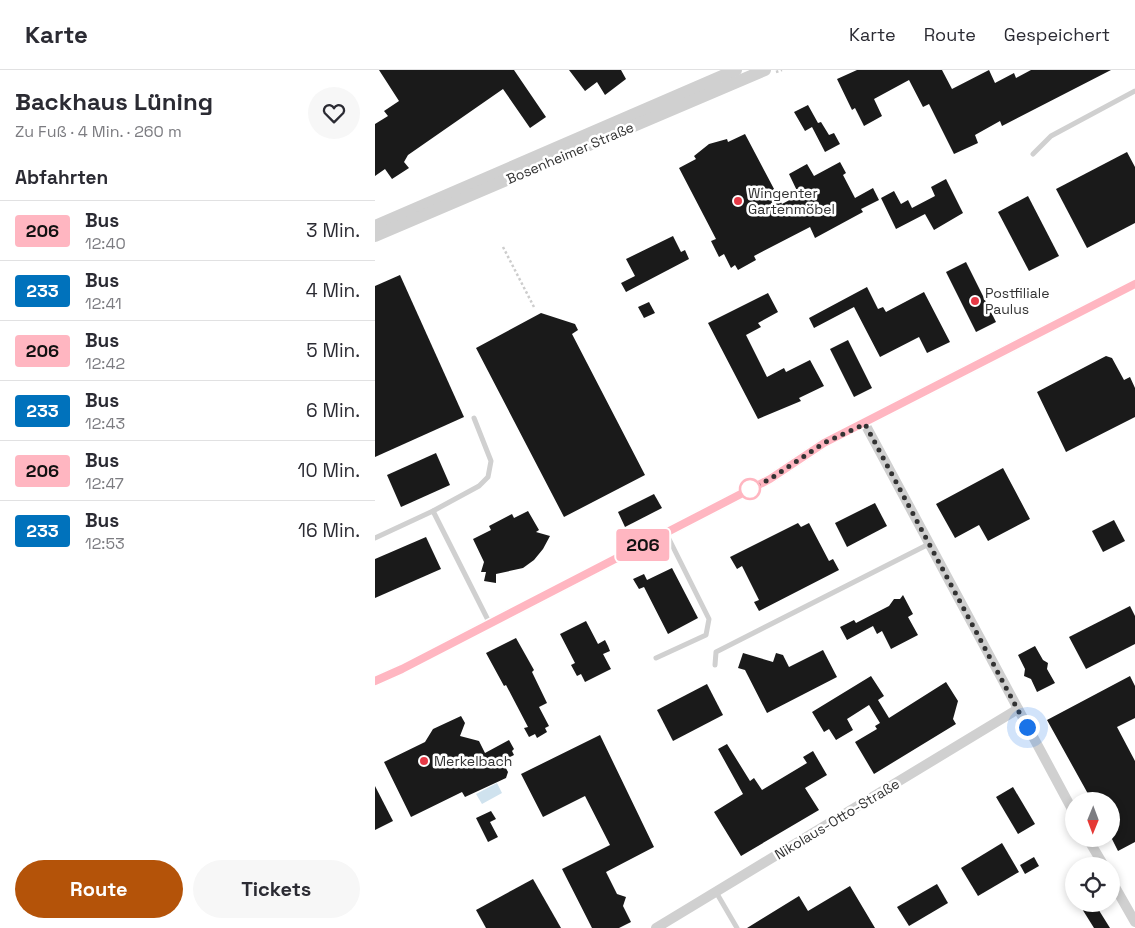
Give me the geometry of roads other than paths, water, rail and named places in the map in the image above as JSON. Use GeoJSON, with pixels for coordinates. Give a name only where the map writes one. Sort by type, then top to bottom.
{"type":"FeatureCollection","features":[{"type":"Feature","properties":{"kind":"street","name":"Bosenheimer Straße"},"geometry":{"type":"LineString","coordinates":[[375,226],[736,70]]}},
{"type":"Feature","properties":{"kind":"street","name":"Bosenheimer Straße"},"geometry":{"type":"LineString","coordinates":[[375,236],[765,70]]}},
{"type":"Feature","properties":{"kind":"street"},"geometry":{"type":"LineString","coordinates":[[375,681],[490,624],[770,479],[824,443],[865,424],[1135,284]]}},
{"type":"Feature","properties":{"kind":"street"},"geometry":{"type":"LineString","coordinates":[[865,424],[1065,796]]}},
{"type":"Feature","properties":{"kind":"street","name":"Nikolaus-Otto-Straße"},"geometry":{"type":"LineString","coordinates":[[656,928],[1018,709]]}},
{"type":"Feature","properties":{"kind":"street"},"geometry":{"type":"LineString","coordinates":[[1120,896],[1135,922]]}},
{"type":"Feature","properties":{"kind":"lane"},"geometry":{"type":"LineString","coordinates":[[1033,154],[1051,136],[1135,91]]}},
{"type":"Feature","properties":{"kind":"lane"},"geometry":{"type":"LineString","coordinates":[[375,538],[433,511],[479,486],[487,477],[491,461],[474,418]]}},
{"type":"Feature","properties":{"kind":"lane"},"geometry":{"type":"LineString","coordinates":[[433,511],[490,624]]}},
{"type":"Feature","properties":{"kind":"lane"},"geometry":{"type":"LineString","coordinates":[[656,658],[706,635],[709,619],[665,533]]}},
{"type":"Feature","properties":{"kind":"lane"},"geometry":{"type":"LineString","coordinates":[[715,665],[716,652],[929,544]]}},
{"type":"Feature","properties":{"kind":"lane"},"geometry":{"type":"LineString","coordinates":[[716,892],[737,928]]}},
{"type":"Feature","properties":{"kind":"water"},"geometry":{"type":"Polygon","coordinates":[[[497,783],[502,793],[482,804],[476,794],[497,783]]]}},
{"type":"Feature","properties":{"kind":"place","name":"Wingenter Gartenmöbel"},"geometry":{"type":"Point","coordinates":[738,201]}},
{"type":"Feature","properties":{"kind":"place","name":"Postfiliale Paulus"},"geometry":{"type":"Point","coordinates":[975,301]}},
{"type":"Feature","properties":{"kind":"place","name":"Merkelbach"},"geometry":{"type":"Point","coordinates":[424,761]}}]}
